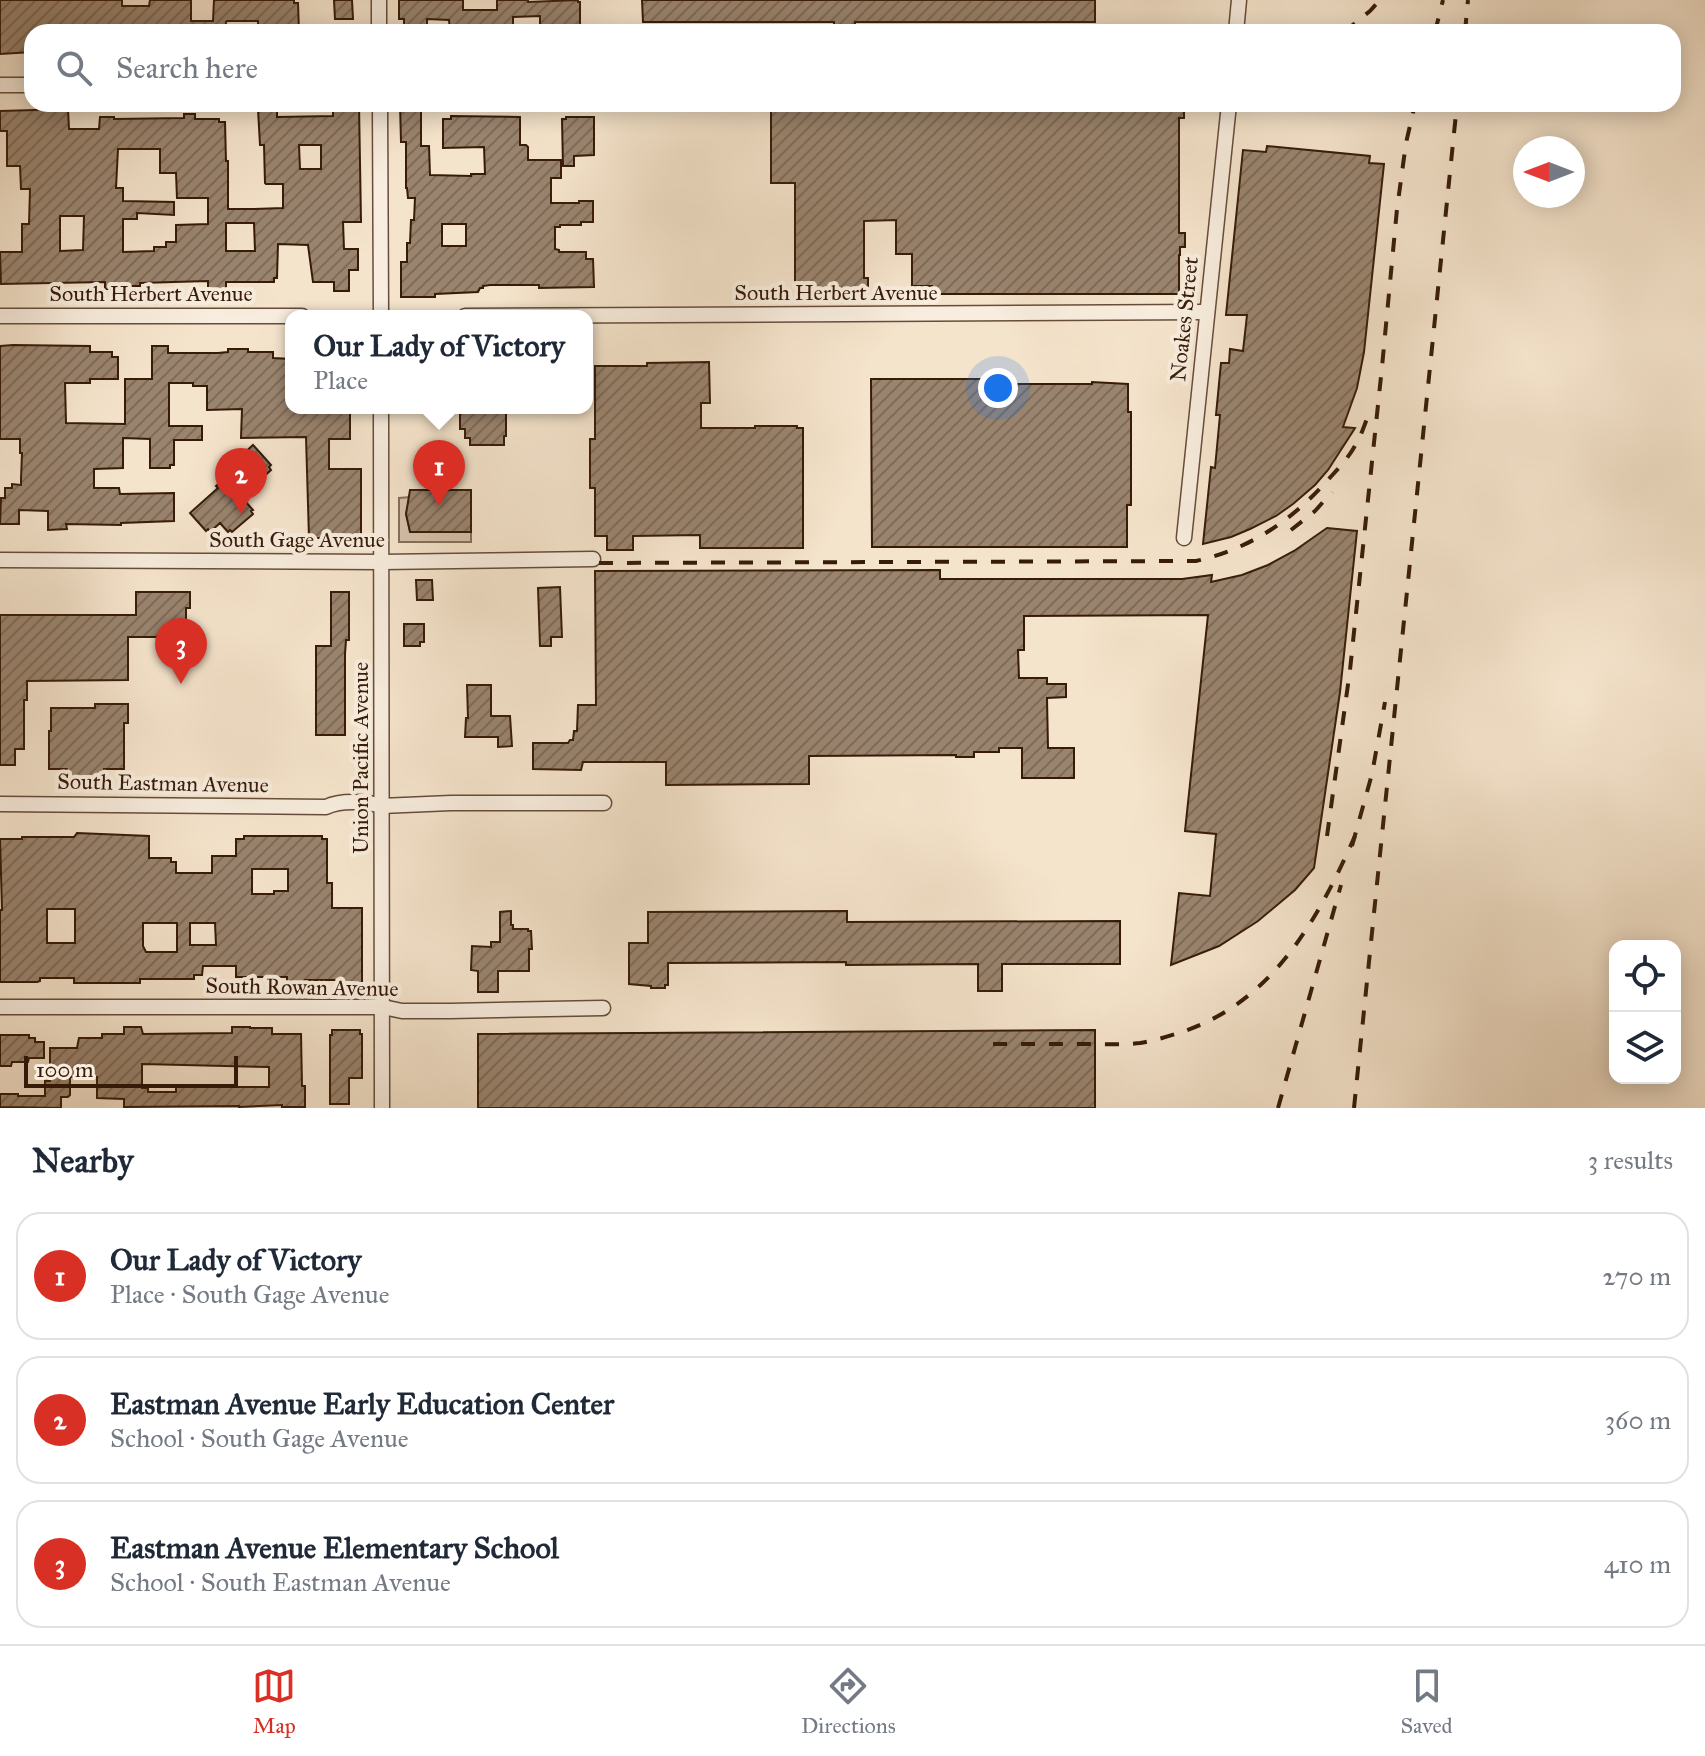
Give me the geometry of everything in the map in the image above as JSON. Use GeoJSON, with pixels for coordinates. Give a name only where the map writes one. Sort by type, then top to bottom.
{"type":"FeatureCollection","features":[{"type":"Feature","properties":{"kind":"street"},"geometry":{"type":"LineString","coordinates":[[379,0],[379,24]]}},
{"type":"Feature","properties":{"kind":"street"},"geometry":{"type":"LineString","coordinates":[[1237,24],[1239,0]]}},
{"type":"Feature","properties":{"kind":"street"},"geometry":{"type":"LineString","coordinates":[[0,85],[24,85]]}},
{"type":"Feature","properties":{"kind":"street"},"geometry":{"type":"LineString","coordinates":[[380,112],[381,310]]}},
{"type":"Feature","properties":{"kind":"street","name":"Noakes Street"},"geometry":{"type":"LineString","coordinates":[[1184,538],[1228,112]]}},
{"type":"Feature","properties":{"kind":"street","name":"South Herbert Avenue"},"geometry":{"type":"LineString","coordinates":[[593,315],[1207,312]]}},
{"type":"Feature","properties":{"kind":"street","name":"South Herbert Avenue"},"geometry":{"type":"LineString","coordinates":[[0,316],[285,316]]}},
{"type":"Feature","properties":{"kind":"street","name":"Union Pacific Avenue"},"geometry":{"type":"LineString","coordinates":[[381,414],[382,1108]]}},
{"type":"Feature","properties":{"kind":"street","name":"South Gage Avenue"},"geometry":{"type":"LineString","coordinates":[[0,560],[381,562],[593,559]]}},
{"type":"Feature","properties":{"kind":"street","name":"South Eastman Avenue"},"geometry":{"type":"LineString","coordinates":[[0,804],[326,807],[333,811],[451,803],[604,803]]}},
{"type":"Feature","properties":{"kind":"street","name":"South Rowan Avenue"},"geometry":{"type":"LineString","coordinates":[[0,1007],[383,1007],[402,1011],[603,1008]]}},
{"type":"Feature","properties":{"kind":"shaded area"},"geometry":{"type":"Polygon","coordinates":[[[410,497],[406,514],[410,531],[471,532],[471,542],[399,542],[399,498],[410,497]]]}},
{"type":"Feature","properties":{"kind":"building"},"geometry":{"type":"Polygon","coordinates":[[[0,0],[122,0],[122,6],[149,6],[150,0],[191,0],[191,21],[213,21],[214,0],[294,0],[298,3],[299,24],[227,21],[226,24],[24,24],[24,52],[0,54],[0,0]]]}},
{"type":"Feature","properties":{"kind":"building"},"geometry":{"type":"Polygon","coordinates":[[[334,0],[352,0],[353,19],[335,19],[334,0]]]}},
{"type":"Feature","properties":{"kind":"building"},"geometry":{"type":"Polygon","coordinates":[[[399,0],[463,0],[463,10],[497,10],[497,0],[580,2],[580,24],[540,24],[540,16],[513,17],[513,24],[449,24],[449,20],[427,19],[427,24],[404,24],[404,19],[399,19],[399,0]]]}},
{"type":"Feature","properties":{"kind":"building"},"geometry":{"type":"Polygon","coordinates":[[[642,0],[1095,0],[1095,22],[643,22],[642,0]]]}},
{"type":"Feature","properties":{"kind":"building"},"geometry":{"type":"Polygon","coordinates":[[[0,111],[68,112],[69,129],[99,129],[100,117],[184,118],[184,114],[195,114],[195,119],[219,119],[219,122],[225,122],[228,209],[283,208],[283,184],[265,183],[264,145],[260,145],[258,112],[277,112],[277,117],[333,116],[333,112],[359,112],[361,222],[343,222],[344,249],[358,249],[358,270],[349,270],[349,291],[334,291],[334,282],[313,282],[308,245],[278,244],[277,278],[274,282],[226,282],[226,289],[208,289],[208,281],[140,283],[140,286],[122,286],[122,289],[105,289],[105,282],[1,284],[0,252],[22,252],[22,224],[29,224],[30,189],[21,189],[20,166],[7,166],[7,131],[0,131],[0,111]],[[299,145],[300,169],[321,169],[321,145],[299,145]],[[118,149],[116,188],[123,188],[123,201],[174,202],[174,215],[137,213],[137,219],[123,219],[123,252],[154,251],[154,247],[166,247],[166,242],[176,242],[176,225],[208,224],[208,198],[177,198],[176,173],[160,173],[160,149],[118,149]],[[60,216],[60,251],[83,250],[84,216],[60,216]],[[226,223],[226,251],[255,251],[254,223],[226,223]]]}},
{"type":"Feature","properties":{"kind":"building"},"geometry":{"type":"Polygon","coordinates":[[[400,112],[421,112],[421,146],[429,146],[430,175],[485,174],[484,147],[443,148],[443,119],[451,119],[451,116],[520,117],[520,145],[528,147],[528,160],[561,160],[561,178],[551,178],[551,203],[593,201],[593,222],[555,227],[555,249],[559,252],[586,252],[586,259],[593,259],[594,287],[490,285],[483,286],[478,292],[401,297],[401,262],[407,262],[415,198],[408,198],[406,188],[406,142],[401,142],[400,112]],[[442,224],[442,246],[466,246],[466,224],[442,224]]]}},
{"type":"Feature","properties":{"kind":"building"},"geometry":{"type":"Polygon","coordinates":[[[771,112],[1184,112],[1184,118],[1179,118],[1179,233],[1185,233],[1185,247],[1180,247],[1179,294],[932,294],[932,286],[912,286],[912,254],[896,254],[896,220],[864,221],[864,278],[868,278],[868,293],[795,294],[795,183],[771,183],[771,112]]]}},
{"type":"Feature","properties":{"kind":"building"},"geometry":{"type":"Polygon","coordinates":[[[594,117],[594,155],[574,156],[574,166],[563,166],[562,119],[594,117]]]}},
{"type":"Feature","properties":{"kind":"building"},"geometry":{"type":"Polygon","coordinates":[[[1267,146],[1370,156],[1369,163],[1384,164],[1364,352],[1357,388],[1343,427],[1355,428],[1328,470],[1293,504],[1250,529],[1203,544],[1211,467],[1215,468],[1221,363],[1229,363],[1230,349],[1243,351],[1247,315],[1226,315],[1243,150],[1266,152],[1267,146]]]}},
{"type":"Feature","properties":{"kind":"building"},"geometry":{"type":"Polygon","coordinates":[[[0,346],[90,346],[90,352],[112,352],[112,357],[118,357],[118,379],[65,383],[66,423],[125,424],[125,379],[152,379],[152,346],[168,346],[168,353],[218,353],[228,352],[228,349],[273,352],[273,358],[285,359],[285,414],[350,414],[350,439],[329,439],[329,469],[361,469],[361,541],[309,538],[306,437],[241,438],[242,409],[207,410],[207,386],[193,386],[193,383],[169,383],[169,426],[202,426],[202,440],[174,440],[174,465],[170,468],[150,468],[150,439],[123,438],[123,468],[94,469],[94,488],[119,488],[120,494],[174,493],[174,521],[121,525],[66,524],[67,529],[48,530],[48,511],[19,510],[19,524],[0,524],[1,498],[5,498],[5,488],[12,488],[12,484],[21,485],[22,453],[20,439],[0,439],[0,346]]]}},
{"type":"Feature","properties":{"kind":"building"},"geometry":{"type":"Polygon","coordinates":[[[709,362],[710,403],[701,403],[701,428],[803,428],[803,548],[700,548],[700,535],[633,536],[633,550],[607,550],[607,536],[595,536],[595,488],[590,488],[590,439],[595,439],[595,366],[709,362]]]}},
{"type":"Feature","properties":{"kind":"building"},"geometry":{"type":"Polygon","coordinates":[[[871,379],[981,379],[981,384],[1128,384],[1131,505],[1127,505],[1127,547],[872,547],[871,379]]]}},
{"type":"Feature","properties":{"kind":"building"},"geometry":{"type":"Polygon","coordinates":[[[460,414],[506,414],[504,445],[470,445],[470,438],[465,438],[465,429],[460,429],[460,414]]]}},
{"type":"Feature","properties":{"kind":"building"},"geometry":{"type":"Polygon","coordinates":[[[253,445],[271,465],[271,470],[252,487],[256,492],[245,501],[253,514],[232,532],[220,523],[210,532],[208,529],[206,531],[190,513],[218,488],[216,486],[234,470],[232,468],[253,445]]]}},
{"type":"Feature","properties":{"kind":"building"},"geometry":{"type":"Polygon","coordinates":[[[410,490],[471,490],[471,532],[410,532],[406,514],[410,490]]]}},
{"type":"Feature","properties":{"kind":"building"},"geometry":{"type":"Polygon","coordinates":[[[1327,528],[1357,531],[1340,692],[1314,868],[1295,890],[1258,921],[1219,946],[1171,965],[1179,893],[1210,896],[1216,834],[1185,831],[1208,615],[1024,616],[1024,650],[1018,650],[1019,678],[1047,678],[1047,684],[1066,684],[1066,697],[1047,698],[1048,748],[1074,748],[1074,778],[1022,778],[1022,748],[974,752],[974,757],[809,756],[809,784],[666,785],[666,762],[583,762],[581,770],[533,769],[533,743],[568,743],[573,740],[574,731],[577,731],[578,705],[596,705],[595,571],[940,570],[940,579],[1182,579],[1212,575],[1211,582],[1268,565],[1327,528]]]}},
{"type":"Feature","properties":{"kind":"building"},"geometry":{"type":"Polygon","coordinates":[[[416,580],[432,580],[433,600],[417,600],[416,580]]]}},
{"type":"Feature","properties":{"kind":"building"},"geometry":{"type":"Polygon","coordinates":[[[560,587],[562,637],[551,637],[551,646],[540,646],[538,588],[560,587]]]}},
{"type":"Feature","properties":{"kind":"building"},"geometry":{"type":"Polygon","coordinates":[[[136,592],[190,592],[190,608],[186,608],[186,637],[128,637],[128,680],[27,681],[24,749],[15,749],[15,765],[0,765],[0,615],[136,615],[136,592]]]}},
{"type":"Feature","properties":{"kind":"building"},"geometry":{"type":"Polygon","coordinates":[[[331,592],[349,592],[345,735],[316,735],[316,646],[331,646],[331,592]]]}},
{"type":"Feature","properties":{"kind":"building"},"geometry":{"type":"Polygon","coordinates":[[[404,624],[424,624],[424,642],[420,642],[420,646],[404,646],[404,624]]]}},
{"type":"Feature","properties":{"kind":"building"},"geometry":{"type":"Polygon","coordinates":[[[467,685],[491,685],[491,716],[510,716],[512,746],[498,747],[498,737],[465,737],[467,685]]]}},
{"type":"Feature","properties":{"kind":"building"},"geometry":{"type":"Polygon","coordinates":[[[95,704],[128,704],[128,723],[124,723],[124,769],[104,769],[104,778],[69,781],[67,769],[49,769],[51,708],[95,708],[95,704]]]}},
{"type":"Feature","properties":{"kind":"building"},"geometry":{"type":"Polygon","coordinates":[[[77,833],[149,836],[149,858],[171,858],[171,862],[176,862],[176,873],[212,873],[212,856],[236,856],[236,839],[244,839],[244,836],[322,836],[322,839],[327,839],[327,883],[332,883],[332,908],[362,908],[362,992],[336,992],[336,980],[305,980],[305,985],[287,985],[287,977],[236,977],[236,966],[203,966],[202,975],[194,975],[194,979],[140,979],[140,983],[74,983],[74,978],[0,982],[0,839],[74,837],[77,833]],[[252,869],[252,894],[288,891],[288,869],[252,869]],[[47,909],[47,943],[75,943],[75,909],[47,909]],[[143,923],[146,952],[177,952],[177,923],[143,923]],[[190,923],[190,945],[216,945],[215,923],[190,923]]]}},
{"type":"Feature","properties":{"kind":"building"},"geometry":{"type":"Polygon","coordinates":[[[511,911],[513,929],[531,931],[529,971],[498,971],[498,992],[478,992],[478,971],[471,970],[472,946],[491,947],[491,942],[500,942],[500,912],[511,911]]]}},
{"type":"Feature","properties":{"kind":"building"},"geometry":{"type":"Polygon","coordinates":[[[847,911],[847,922],[1120,921],[1120,964],[1002,964],[1002,991],[978,991],[978,964],[668,963],[668,985],[665,988],[629,984],[629,943],[648,943],[648,912],[847,911]]]}},
{"type":"Feature","properties":{"kind":"building"},"geometry":{"type":"Polygon","coordinates":[[[124,1027],[141,1027],[143,1034],[232,1033],[232,1027],[250,1027],[272,1028],[272,1034],[301,1034],[305,1107],[124,1107],[124,1099],[97,1098],[97,1077],[70,1077],[70,1095],[61,1097],[61,1108],[0,1107],[0,1094],[45,1096],[45,1081],[50,1081],[50,1048],[77,1048],[79,1038],[124,1034],[124,1027]],[[142,1064],[142,1088],[148,1088],[148,1092],[176,1092],[176,1087],[269,1087],[269,1067],[142,1064]]]}},
{"type":"Feature","properties":{"kind":"building"},"geometry":{"type":"Polygon","coordinates":[[[332,1030],[360,1030],[362,1034],[362,1078],[349,1078],[349,1104],[330,1104],[332,1030]]]}},
{"type":"Feature","properties":{"kind":"building"},"geometry":{"type":"Polygon","coordinates":[[[1095,1030],[1095,1108],[478,1108],[478,1034],[1095,1030]]]}},
{"type":"Feature","properties":{"kind":"building"},"geometry":{"type":"Polygon","coordinates":[[[0,1035],[29,1035],[29,1038],[35,1038],[35,1042],[44,1042],[44,1058],[29,1058],[28,1062],[0,1066],[0,1035]]]}},
{"type":"Feature","properties":{"kind":"railway"},"geometry":{"type":"LineString","coordinates":[[1354,24],[1380,0]]}},
{"type":"Feature","properties":{"kind":"railway"},"geometry":{"type":"LineString","coordinates":[[1437,24],[1443,0]]}},
{"type":"Feature","properties":{"kind":"railway"},"geometry":{"type":"LineString","coordinates":[[1466,24],[1468,0]]}},
{"type":"Feature","properties":{"kind":"railway"},"geometry":{"type":"LineString","coordinates":[[1327,836],[1350,670],[1397,209],[1413,112]]}},
{"type":"Feature","properties":{"kind":"railway"},"geometry":{"type":"LineString","coordinates":[[1354,1108],[1456,112]]}},
{"type":"Feature","properties":{"kind":"railway"},"geometry":{"type":"LineString","coordinates":[[599,563],[1196,561],[1250,542],[1297,510],[1346,460],[1368,416]]}},
{"type":"Feature","properties":{"kind":"railway"},"geometry":{"type":"LineString","coordinates":[[1291,530],[1332,492]]}},
{"type":"Feature","properties":{"kind":"railway"},"geometry":{"type":"LineString","coordinates":[[1352,846],[1372,774],[1385,702]]}},
{"type":"Feature","properties":{"kind":"railway"},"geometry":{"type":"LineString","coordinates":[[993,1044],[1140,1043],[1182,1032],[1214,1018],[1243,1000],[1289,954],[1325,897],[1355,836]]}},
{"type":"Feature","properties":{"kind":"railway"},"geometry":{"type":"LineString","coordinates":[[1278,1108],[1341,885]]}},
{"type":"Feature","properties":{"kind":"place","name":"Our Lady of Victory"},"geometry":{"type":"Point","coordinates":[439,506]}},
{"type":"Feature","properties":{"kind":"place","name":"Eastman Avenue Early Education Center"},"geometry":{"type":"Point","coordinates":[241,514]}},
{"type":"Feature","properties":{"kind":"place","name":"Eastman Avenue Elementary School"},"geometry":{"type":"Point","coordinates":[181,684]}}]}
